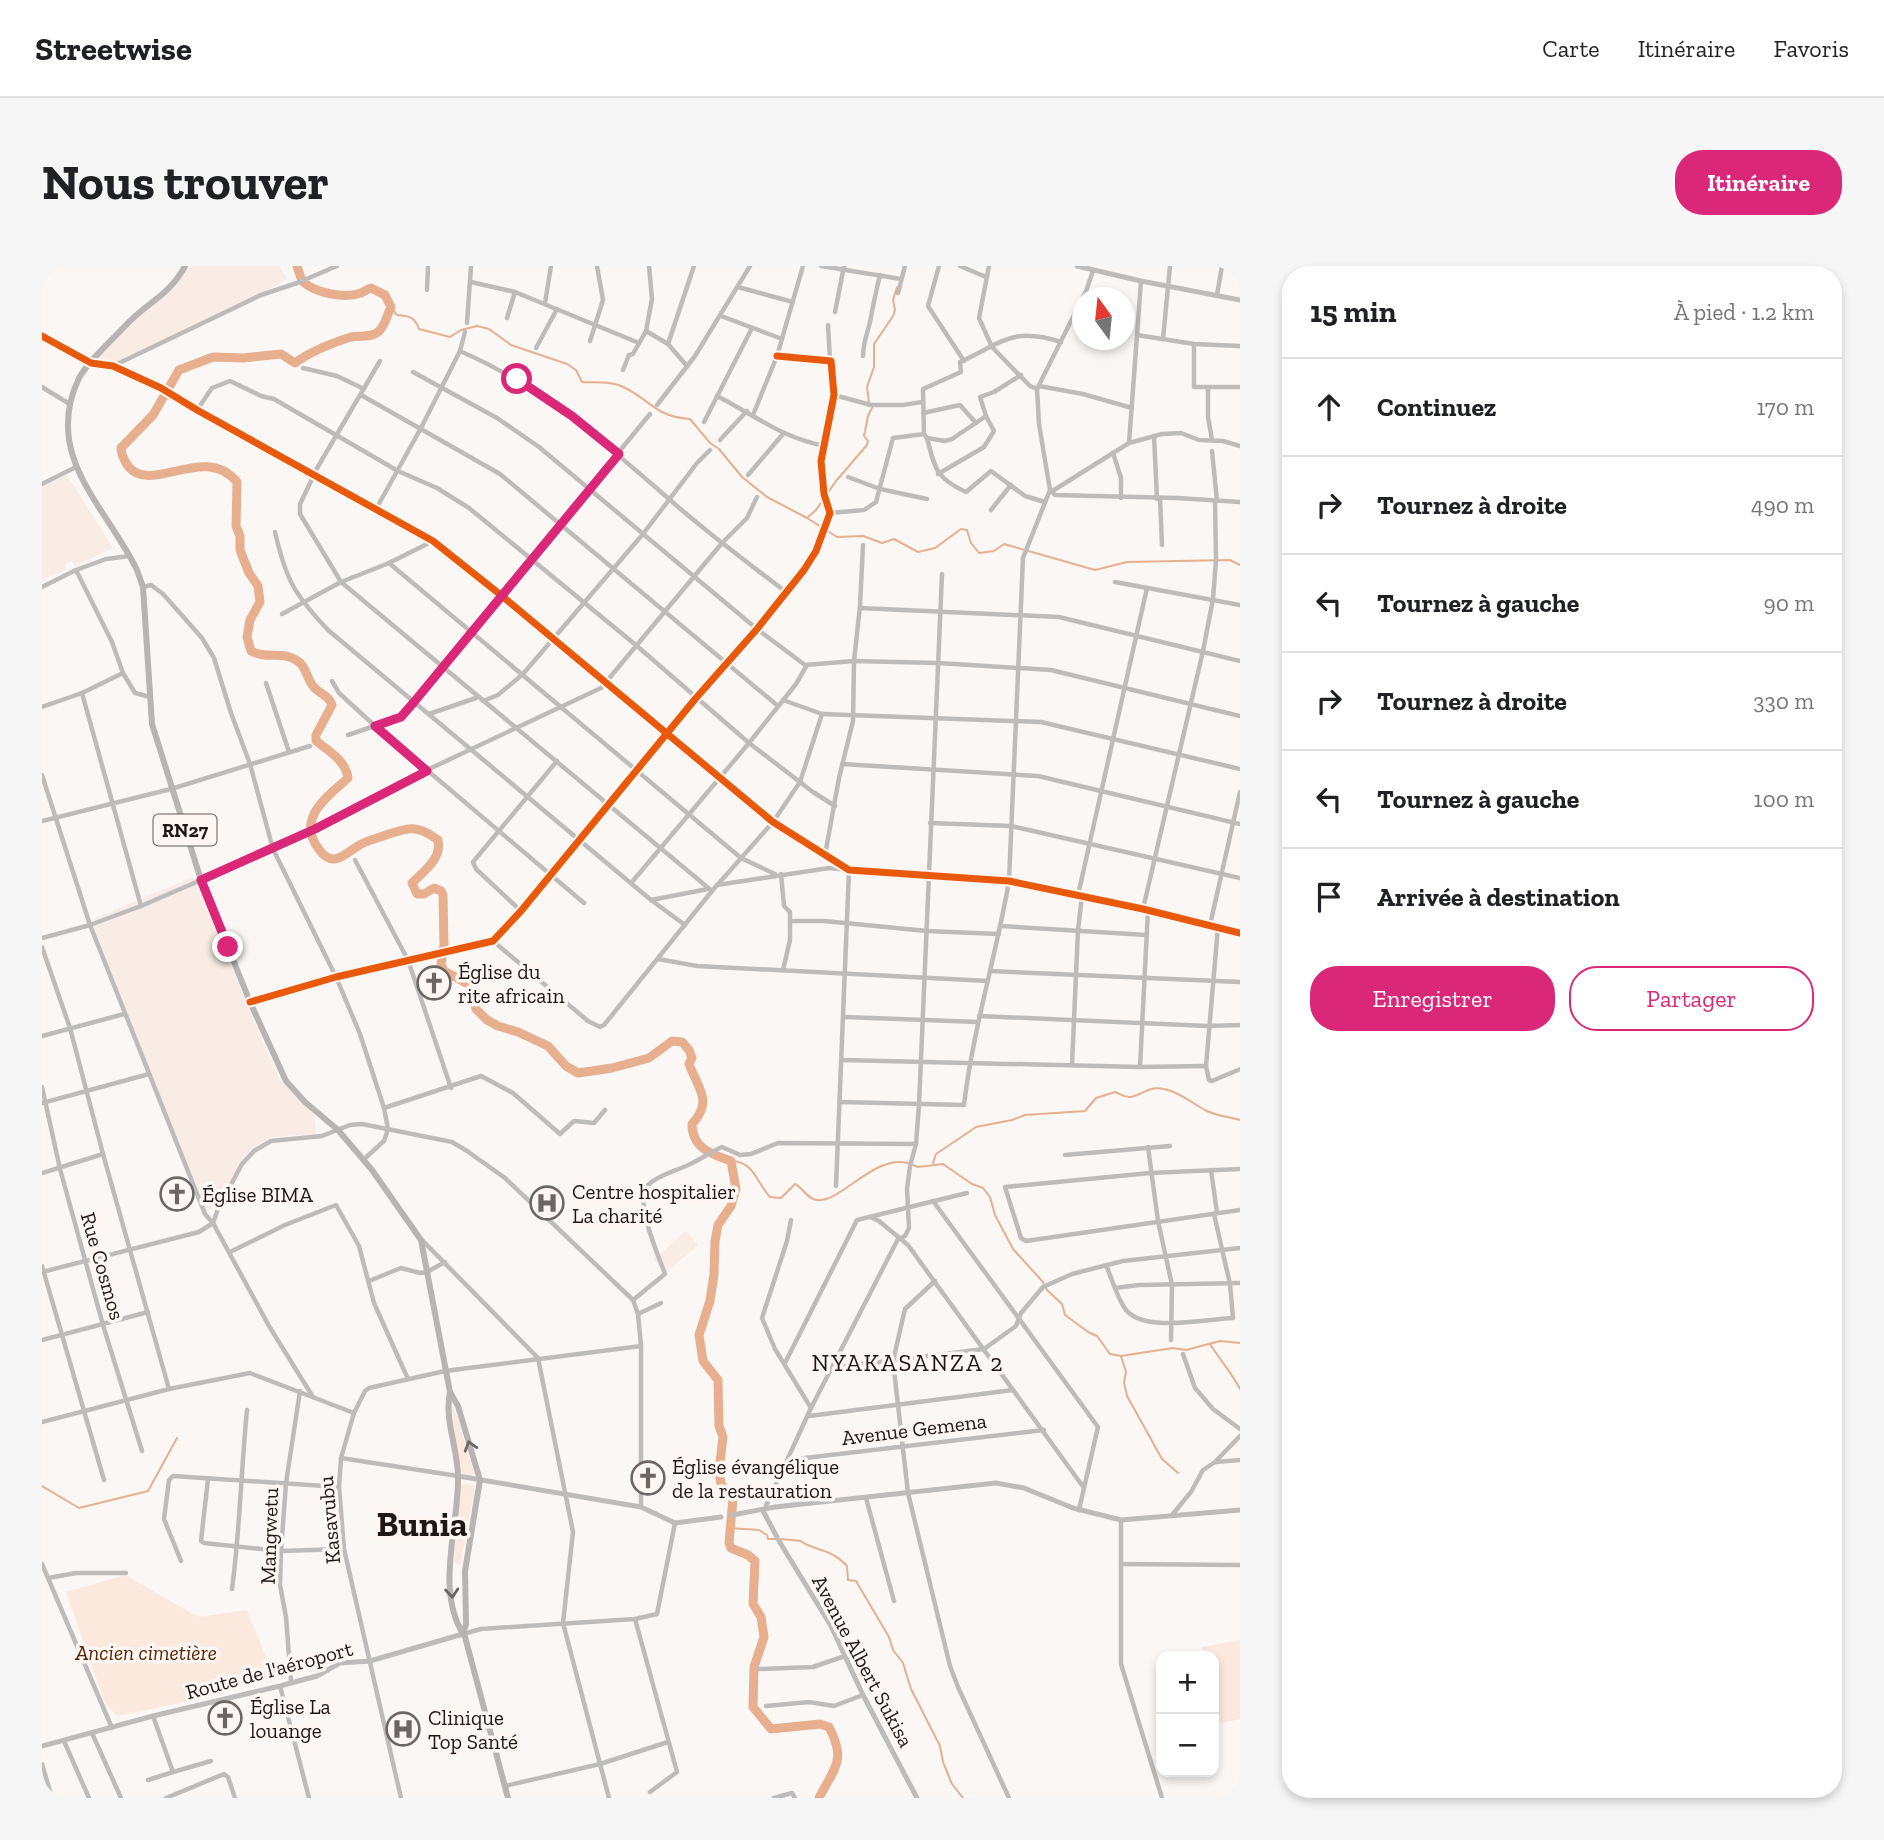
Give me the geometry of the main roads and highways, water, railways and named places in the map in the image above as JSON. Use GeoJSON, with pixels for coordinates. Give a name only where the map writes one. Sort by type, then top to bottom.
{"type":"FeatureCollection","features":[{"type":"Feature","properties":{"kind":"main road","name":"RN27"},"geometry":{"type":"LineString","coordinates":[[185,266],[175,284],[136,314],[80,377],[68,403],[64,438],[74,468],[130,556],[143,587],[152,724],[201,880],[250,1002],[286,1081],[305,1102],[338,1130],[421,1240],[450,1392],[458,1406],[480,1480],[464,1572],[466,1624],[463,1634]]}},
{"type":"Feature","properties":{"kind":"main road","name":"RN27"},"geometry":{"type":"LineString","coordinates":[[450,1392],[447,1407],[458,1476],[450,1569],[451,1598],[508,1798]]}},
{"type":"Feature","properties":{"kind":"main road"},"geometry":{"type":"LineString","coordinates":[[450,1569],[464,1572]]}},
{"type":"Feature","properties":{"kind":"waterway"},"geometry":{"type":"LineString","coordinates":[[297,266],[302,281],[322,292],[354,295],[371,288],[385,295],[391,307],[382,327],[372,335],[351,337],[329,345],[295,363],[281,354],[243,358],[213,357],[179,370],[153,415],[121,448],[122,454],[135,472],[148,475],[209,467],[224,471],[237,482],[236,526],[240,536],[240,550],[249,573],[258,586],[260,602],[250,620],[247,637],[251,651],[294,658],[303,667],[313,686],[329,699],[332,705],[316,735],[316,741],[340,761],[348,778],[324,800],[313,817],[312,837],[323,854],[335,859],[364,843],[405,829],[424,831],[438,840],[435,859],[412,883],[417,894],[424,894],[434,888],[443,895],[444,945],[441,964],[444,971],[470,985],[476,1009],[487,1020],[548,1046],[566,1066],[578,1073],[612,1068],[649,1058],[672,1041],[682,1042],[689,1050],[692,1058],[689,1064],[703,1102],[702,1109],[692,1124],[695,1139],[704,1149],[731,1161],[736,1189],[731,1206],[718,1225],[710,1301],[699,1335],[703,1361],[718,1380],[719,1426],[723,1437],[719,1471],[721,1484],[733,1498],[729,1543],[731,1548],[755,1561],[753,1604],[761,1617],[764,1637],[754,1667],[753,1707],[771,1729],[820,1724],[829,1727],[838,1756],[834,1771],[819,1798]]}},
{"type":"Feature","properties":{"kind":"waterway"},"geometry":{"type":"LineString","coordinates":[[869,403],[867,387],[874,367],[874,344],[893,316],[893,300],[897,287]]}},
{"type":"Feature","properties":{"kind":"waterway"},"geometry":{"type":"LineString","coordinates":[[391,307],[397,315],[413,320],[419,329],[450,337],[461,330],[477,326],[489,329],[511,345],[567,364],[576,370],[582,382],[617,384],[659,411],[690,419],[742,477],[767,497],[837,537],[863,536],[882,543],[894,539],[918,552],[935,548],[961,529],[967,530],[971,543],[979,553],[994,551],[1004,544],[1095,570],[1127,562],[1230,560],[1240,565]]}},
{"type":"Feature","properties":{"kind":"waterway"},"geometry":{"type":"LineString","coordinates":[[808,517],[867,445],[868,441],[864,436],[872,408]]}},
{"type":"Feature","properties":{"kind":"waterway"},"geometry":{"type":"LineString","coordinates":[[933,1163],[936,1154],[976,1127],[1025,1115],[1085,1111],[1096,1098],[1115,1092],[1131,1097],[1162,1088],[1179,1094],[1211,1113],[1240,1120]]}},
{"type":"Feature","properties":{"kind":"waterway"},"geometry":{"type":"LineString","coordinates":[[731,1161],[739,1162],[750,1169],[770,1197],[781,1198],[795,1184],[817,1200],[837,1194],[883,1165],[908,1163]]}},
{"type":"Feature","properties":{"kind":"waterway"},"geometry":{"type":"LineString","coordinates":[[913,1165],[918,1167],[943,1164],[972,1184],[983,1188],[990,1197],[995,1215],[1013,1249],[1062,1304],[1065,1315],[1097,1336],[1110,1354],[1121,1356],[1173,1348],[1186,1350],[1220,1341],[1240,1343]]}},
{"type":"Feature","properties":{"kind":"waterway"},"geometry":{"type":"LineString","coordinates":[[1210,1344],[1240,1389]]}},
{"type":"Feature","properties":{"kind":"waterway"},"geometry":{"type":"LineString","coordinates":[[1121,1356],[1126,1372],[1124,1382],[1127,1396],[1162,1459],[1178,1473]]}},
{"type":"Feature","properties":{"kind":"waterway"},"geometry":{"type":"LineString","coordinates":[[42,1486],[79,1508],[148,1491],[177,1438]]}},
{"type":"Feature","properties":{"kind":"waterway"},"geometry":{"type":"LineString","coordinates":[[730,1528],[759,1530],[767,1535],[768,1539],[776,1539]]}},
{"type":"Feature","properties":{"kind":"waterway"},"geometry":{"type":"LineString","coordinates":[[781,1539],[801,1541],[835,1556],[847,1566],[848,1580],[856,1581],[889,1637],[893,1650],[903,1663],[911,1689],[940,1746],[952,1784],[963,1798]]}},
{"type":"Feature","properties":{"kind":"place","name":"Église du rite africain"},"geometry":{"type":"Point","coordinates":[434,983]}},
{"type":"Feature","properties":{"kind":"place","name":"Église BIMA"},"geometry":{"type":"Point","coordinates":[177,1194]}},
{"type":"Feature","properties":{"kind":"place","name":"Centre hospitalier La charité"},"geometry":{"type":"Point","coordinates":[547,1203]}},
{"type":"Feature","properties":{"kind":"place","name":"Église évangélique de la restauration"},"geometry":{"type":"Point","coordinates":[648,1478]}},
{"type":"Feature","properties":{"kind":"place","name":"Église La louange"},"geometry":{"type":"Point","coordinates":[225,1718]}},
{"type":"Feature","properties":{"kind":"place","name":"Clinique Top Santé"},"geometry":{"type":"Point","coordinates":[403,1729]}},
{"type":"Feature","properties":{"kind":"district","name":"NYAKASANZA 2"},"geometry":{"type":"Point","coordinates":[908,1362]}},
{"type":"Feature","properties":{"kind":"district","name":"Bunia"},"geometry":{"type":"Point","coordinates":[422,1524]}},
{"type":"Feature","properties":{"kind":"park label","name":"Ancien cimetière"},"geometry":{"type":"Point","coordinates":[146,1652]}}]}
